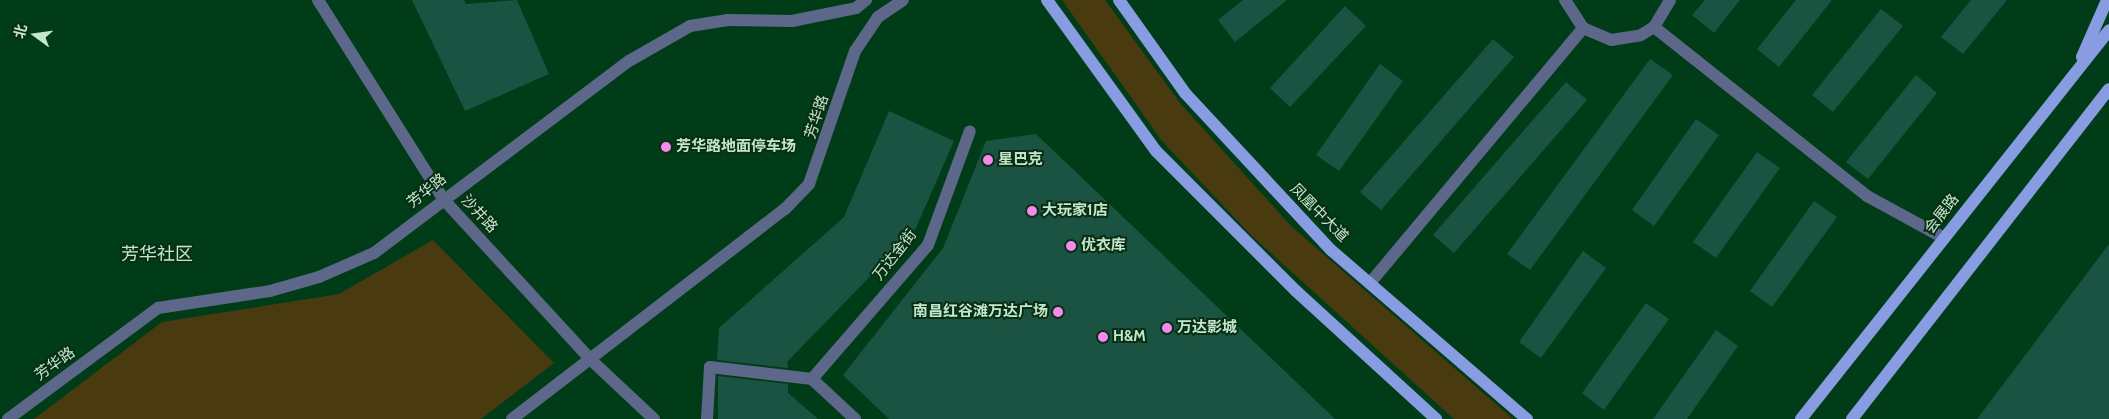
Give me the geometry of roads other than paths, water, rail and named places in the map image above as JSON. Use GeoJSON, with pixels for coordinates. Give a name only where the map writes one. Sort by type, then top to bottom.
{"type":"FeatureCollection","features":[{"type":"Feature","properties":{"kind":"main road"},"geometry":{"type":"LineString","coordinates":[[1047,0],[1156,151],[1296,291],[1436,419]]}},
{"type":"Feature","properties":{"kind":"main road","name":"凤凰中大道"},"geometry":{"type":"LineString","coordinates":[[1119,0],[1185,93],[1237,152],[1331,250],[1527,419]]}},
{"type":"Feature","properties":{"kind":"main road"},"geometry":{"type":"LineString","coordinates":[[2074,74],[2107,0]]}},
{"type":"Feature","properties":{"kind":"main road","name":"会展路"},"geometry":{"type":"LineString","coordinates":[[1801,419],[2109,30]]}},
{"type":"Feature","properties":{"kind":"main road"},"geometry":{"type":"LineString","coordinates":[[1852,419],[2109,89]]}},
{"type":"Feature","properties":{"kind":"street","name":"沙井路"},"geometry":{"type":"LineString","coordinates":[[318,0],[444,200],[590,359],[654,419]]}},
{"type":"Feature","properties":{"kind":"street","name":"芳华路"},"geometry":{"type":"LineString","coordinates":[[8,419],[158,308],[270,291],[319,277],[374,252],[629,61],[690,26],[727,20],[792,21],[856,8],[866,0]]}},
{"type":"Feature","properties":{"kind":"street","name":"芳华路"},"geometry":{"type":"LineString","coordinates":[[512,419],[785,209],[810,184],[856,51],[878,17],[903,0]]}},
{"type":"Feature","properties":{"kind":"street"},"geometry":{"type":"LineString","coordinates":[[1565,0],[1583,28],[1611,40],[1626,40],[1654,27],[1670,0]]}},
{"type":"Feature","properties":{"kind":"street"},"geometry":{"type":"LineString","coordinates":[[1654,27],[1867,196],[1944,238]]}},
{"type":"Feature","properties":{"kind":"street"},"geometry":{"type":"LineString","coordinates":[[1370,283],[1583,28]]}},
{"type":"Feature","properties":{"kind":"street","name":"万达金街"},"geometry":{"type":"LineString","coordinates":[[812,379],[928,245],[970,131]]}},
{"type":"Feature","properties":{"kind":"street"},"geometry":{"type":"LineString","coordinates":[[707,419],[710,366],[812,379],[855,419]]}},
{"type":"Feature","properties":{"kind":"place","name":"芳华路地面停车场"},"geometry":{"type":"Point","coordinates":[666,147]}},
{"type":"Feature","properties":{"kind":"place","name":"星巴克"},"geometry":{"type":"Point","coordinates":[988,160]}},
{"type":"Feature","properties":{"kind":"place","name":"大玩家1店"},"geometry":{"type":"Point","coordinates":[1032,211]}},
{"type":"Feature","properties":{"kind":"place","name":"优衣库"},"geometry":{"type":"Point","coordinates":[1071,246]}},
{"type":"Feature","properties":{"kind":"place","name":"南昌红谷滩万达广场"},"geometry":{"type":"Point","coordinates":[1058,312]}},
{"type":"Feature","properties":{"kind":"place","name":"万达影城"},"geometry":{"type":"Point","coordinates":[1167,328]}},
{"type":"Feature","properties":{"kind":"place","name":"H&M"},"geometry":{"type":"Point","coordinates":[1103,337]}},
{"type":"Feature","properties":{"kind":"district","name":"芳华社区"},"geometry":{"type":"Point","coordinates":[157,254]}}]}
